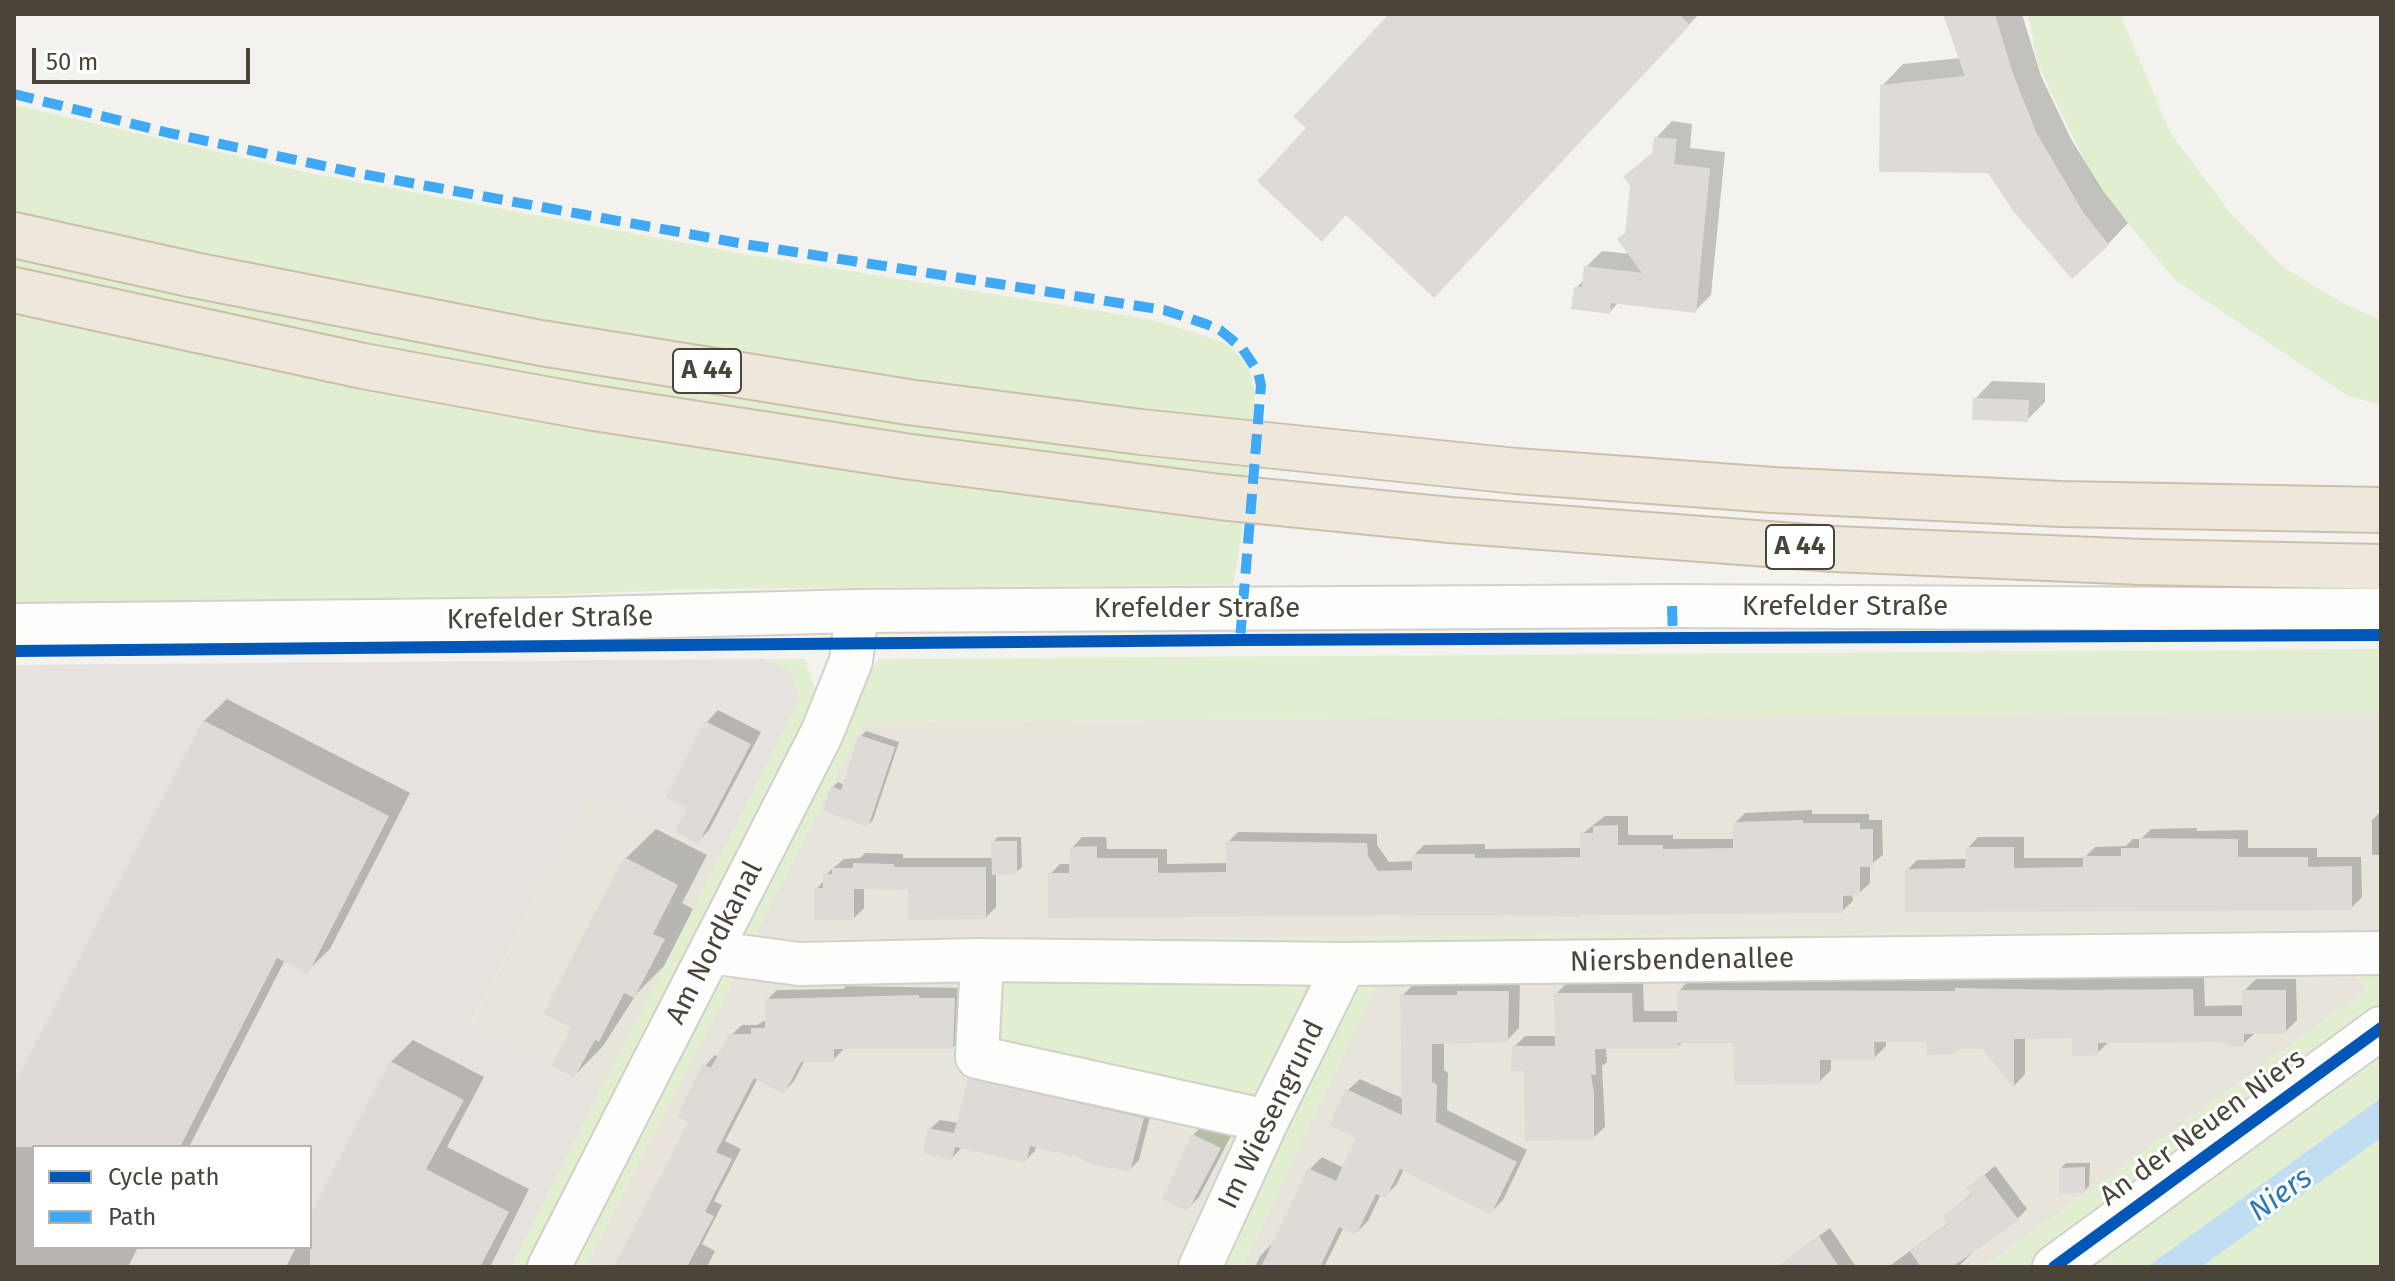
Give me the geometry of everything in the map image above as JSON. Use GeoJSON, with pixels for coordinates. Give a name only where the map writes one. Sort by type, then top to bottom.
{"type":"FeatureCollection","features":[{"type":"Feature","properties":{"kind":"highway","name":"A 44"},"geometry":{"type":"LineString","coordinates":[[14,235],[224,282],[541,343],[908,402],[1224,442],[1501,470],[1838,494],[2074,504],[2381,510]]}},
{"type":"Feature","properties":{"kind":"highway","name":"A 44"},"geometry":{"type":"LineString","coordinates":[[20,292],[363,366],[588,407],[891,454],[1220,497],[1511,526],[1834,549],[2142,562],[2381,567]]}},
{"type":"Feature","properties":{"kind":"street","name":"Krefelder Straße"},"geometry":{"type":"LineString","coordinates":[[14,625],[527,620],[857,611],[1656,606],[2381,610]]}},
{"type":"Feature","properties":{"kind":"street","name":"Am Nordkanal"},"geometry":{"type":"LineString","coordinates":[[549,1267],[808,761],[837,697],[855,643],[857,611]]}},
{"type":"Feature","properties":{"kind":"street","name":"Niersbendenallee"},"geometry":{"type":"LineString","coordinates":[[710,952],[799,964],[982,960],[1345,964],[2381,953]]}},
{"type":"Feature","properties":{"kind":"street"},"geometry":{"type":"LineString","coordinates":[[982,960],[977,1057],[1267,1121]]}},
{"type":"Feature","properties":{"kind":"street","name":"Im Wiesengrund"},"geometry":{"type":"LineString","coordinates":[[1200,1267],[1267,1121],[1345,964]]}},
{"type":"Feature","properties":{"kind":"street","name":"An der Neuen Niers"},"geometry":{"type":"LineString","coordinates":[[2054,1267],[2381,1028]]}},
{"type":"Feature","properties":{"kind":"shaded area"},"geometry":{"type":"Polygon","coordinates":[[[763,659],[790,670],[800,700],[721,857],[591,791],[470,1025],[600,1092],[511,1267],[14,1267],[14,665],[763,659]]]}},
{"type":"Feature","properties":{"kind":"shaded area"},"geometry":{"type":"Polygon","coordinates":[[[2381,713],[2381,931],[752,940],[864,722],[2381,713]]]}},
{"type":"Feature","properties":{"kind":"shaded area"},"geometry":{"type":"Polygon","coordinates":[[[591,790],[721,857],[600,1092],[470,1026],[591,790]]]}},
{"type":"Feature","properties":{"kind":"shaded area"},"geometry":{"type":"Polygon","coordinates":[[[2351,966],[2367,990],[1984,1267],[1242,1267],[1382,973],[2351,966]]]}},
{"type":"Feature","properties":{"kind":"shaded area"},"geometry":{"type":"Polygon","coordinates":[[[956,976],[957,1072],[1166,1121],[1233,1152],[1178,1267],[585,1267],[734,978],[956,976]]]}},
{"type":"Feature","properties":{"kind":"green space"},"geometry":{"type":"Polygon","coordinates":[[[2028,14],[2120,14],[2171,134],[2232,215],[2283,267],[2346,305],[2381,320],[2381,405],[2348,396],[2175,280],[2096,184],[2038,65],[2028,14]]]}},
{"type":"Feature","properties":{"kind":"green space"},"geometry":{"type":"Polygon","coordinates":[[[14,105],[305,172],[738,253],[1148,319],[1230,345],[1249,368],[1255,394],[1241,538],[1233,585],[707,589],[325,603],[14,608],[14,105]]]}},
{"type":"Feature","properties":{"kind":"green space"},"geometry":{"type":"Polygon","coordinates":[[[2381,649],[2381,713],[864,722],[752,940],[2381,931],[2381,939],[748,949],[739,930],[878,659],[2381,649]]]}},
{"type":"Feature","properties":{"kind":"green space"},"geometry":{"type":"Polygon","coordinates":[[[763,659],[805,659],[816,690],[812,716],[530,1267],[511,1267],[799,700],[790,670],[763,659]]]}},
{"type":"Feature","properties":{"kind":"green space"},"geometry":{"type":"Polygon","coordinates":[[[2381,963],[2381,1017],[2036,1267],[1984,1267],[2367,990],[2351,966],[1382,973],[1242,1267],[1210,1267],[1350,1000],[1369,973],[2381,963]]]}},
{"type":"Feature","properties":{"kind":"green space"},"geometry":{"type":"Polygon","coordinates":[[[968,973],[967,1061],[1244,1130],[1188,1267],[1178,1267],[1233,1152],[1166,1121],[957,1072],[956,976],[734,978],[585,1267],[566,1267],[712,983],[735,974],[968,973]]]}},
{"type":"Feature","properties":{"kind":"green space"},"geometry":{"type":"Polygon","coordinates":[[[1310,973],[1314,1001],[1257,1103],[995,1047],[991,981],[1310,973]]]}},
{"type":"Feature","properties":{"kind":"green space"},"geometry":{"type":"Polygon","coordinates":[[[2381,1044],[2381,1098],[2147,1267],[2072,1267],[2381,1044]]]}},
{"type":"Feature","properties":{"kind":"green space"},"geometry":{"type":"Polygon","coordinates":[[[2381,1138],[2381,1267],[2201,1267],[2381,1138]]]}},
{"type":"Feature","properties":{"kind":"water","name":"Niers"},"geometry":{"type":"Polygon","coordinates":[[[2381,1098],[2381,1138],[2201,1267],[2147,1267],[2381,1098]]]}},
{"type":"Feature","properties":{"kind":"building"},"geometry":{"type":"Polygon","coordinates":[[[1389,14],[1679,14],[1690,25],[1434,298],[1346,215],[1322,242],[1257,181],[1306,128],[1293,117],[1389,14]]]}},
{"type":"Feature","properties":{"kind":"building"},"geometry":{"type":"Polygon","coordinates":[[[1943,14],[1995,14],[2012,71],[2036,132],[2083,212],[2109,245],[2072,279],[2013,211],[1988,173],[1879,172],[1880,85],[1965,76],[1943,14]]]}},
{"type":"Feature","properties":{"kind":"building"},"geometry":{"type":"Polygon","coordinates":[[[1654,137],[1677,139],[1674,164],[1710,168],[1696,313],[1611,303],[1610,314],[1571,309],[1574,287],[1582,287],[1584,266],[1642,273],[1617,239],[1625,233],[1629,197],[1630,186],[1623,177],[1652,153],[1654,137]]]}},
{"type":"Feature","properties":{"kind":"building"},"geometry":{"type":"Polygon","coordinates":[[[1973,398],[2029,400],[2028,422],[1972,420],[1973,398]]]}},
{"type":"Feature","properties":{"kind":"building"},"geometry":{"type":"Polygon","coordinates":[[[203,720],[389,816],[308,974],[277,958],[181,1145],[14,1147],[14,1085],[203,720]]]}},
{"type":"Feature","properties":{"kind":"building"},"geometry":{"type":"Polygon","coordinates":[[[705,721],[751,744],[698,844],[675,831],[688,808],[666,797],[705,721]]]}},
{"type":"Feature","properties":{"kind":"building"},"geometry":{"type":"Polygon","coordinates":[[[859,735],[895,747],[868,827],[823,811],[831,786],[841,790],[859,735]]]}},
{"type":"Feature","properties":{"kind":"building"},"geometry":{"type":"Polygon","coordinates":[[[1803,820],[1803,823],[1860,823],[1860,829],[1873,829],[1873,867],[1860,867],[1860,895],[1843,896],[1843,913],[1048,918],[1048,873],[1069,873],[1070,847],[1097,846],[1097,858],[1158,858],[1158,873],[1226,872],[1226,841],[1367,843],[1368,856],[1378,871],[1412,870],[1412,854],[1475,854],[1475,858],[1580,857],[1580,833],[1593,833],[1593,826],[1618,825],[1618,845],[1663,845],[1663,849],[1733,848],[1733,822],[1803,820]]]}},
{"type":"Feature","properties":{"kind":"building"},"geometry":{"type":"Polygon","coordinates":[[[2139,838],[2238,839],[2238,857],[2308,857],[2308,867],[2352,866],[2352,910],[1905,912],[1905,869],[1965,868],[1966,847],[2014,847],[2014,868],[2083,867],[2083,856],[2121,856],[2121,848],[2139,848],[2139,838]]]}},
{"type":"Feature","properties":{"kind":"building"},"geometry":{"type":"Polygon","coordinates":[[[991,841],[1017,841],[1017,874],[992,875],[991,841]]]}},
{"type":"Feature","properties":{"kind":"building"},"geometry":{"type":"Polygon","coordinates":[[[624,857],[678,885],[653,934],[665,939],[634,998],[624,993],[599,1042],[595,1040],[574,1078],[551,1066],[571,1028],[543,1014],[624,857]]]}},
{"type":"Feature","properties":{"kind":"building"},"geometry":{"type":"Polygon","coordinates":[[[853,863],[894,864],[894,867],[986,867],[986,919],[908,920],[908,890],[854,889],[854,920],[814,920],[814,888],[823,888],[823,874],[832,874],[832,868],[853,868],[853,863]]]}},
{"type":"Feature","properties":{"kind":"building"},"geometry":{"type":"Polygon","coordinates":[[[1955,988],[2193,989],[2194,1016],[2242,1016],[2242,990],[2286,990],[2286,1034],[2244,1034],[2244,1046],[2228,1047],[2222,1042],[2098,1043],[2098,1055],[2085,1056],[2072,1056],[2072,1038],[2014,1039],[2014,1088],[1983,1049],[1958,1049],[1953,1054],[1926,1055],[1926,1042],[1874,1042],[1875,1060],[1820,1060],[1820,1084],[1734,1085],[1733,1043],[1678,1043],[1678,1049],[1595,1049],[1596,1075],[1591,1075],[1594,1140],[1525,1141],[1524,1071],[1511,1071],[1512,1046],[1555,1046],[1554,993],[1632,993],[1633,1022],[1677,1022],[1677,990],[1955,991],[1955,988]]]}},
{"type":"Feature","properties":{"kind":"building"},"geometry":{"type":"Polygon","coordinates":[[[1457,991],[1509,991],[1508,1042],[1432,1044],[1432,1082],[1437,1085],[1436,1122],[1517,1162],[1491,1214],[1400,1169],[1386,1198],[1376,1194],[1356,1235],[1339,1227],[1320,1267],[1261,1267],[1308,1168],[1336,1181],[1356,1138],[1329,1125],[1346,1089],[1402,1115],[1400,995],[1457,995],[1457,991]]]}},
{"type":"Feature","properties":{"kind":"building"},"geometry":{"type":"Polygon","coordinates":[[[919,995],[919,998],[955,998],[953,1049],[834,1049],[834,1062],[801,1062],[784,1094],[754,1078],[716,1152],[732,1159],[705,1212],[714,1216],[687,1267],[614,1267],[688,1122],[677,1116],[703,1064],[711,1068],[729,1034],[751,1034],[751,1028],[765,1028],[765,999],[919,995]]]}},
{"type":"Feature","properties":{"kind":"building"},"geometry":{"type":"Polygon","coordinates":[[[390,1061],[464,1100],[426,1169],[509,1212],[480,1267],[310,1267],[312,1211],[390,1061]]]}},
{"type":"Feature","properties":{"kind":"building"},"geometry":{"type":"Polygon","coordinates":[[[968,1078],[1144,1118],[1130,1172],[1030,1146],[1026,1163],[955,1147],[952,1160],[923,1153],[928,1128],[954,1133],[968,1078]]]}},
{"type":"Feature","properties":{"kind":"building"},"geometry":{"type":"Polygon","coordinates":[[[1192,1134],[1221,1148],[1188,1211],[1162,1199],[1192,1134]]]}},
{"type":"Feature","properties":{"kind":"building"},"geometry":{"type":"Polygon","coordinates":[[[2085,1167],[2085,1193],[2059,1194],[2059,1168],[2085,1167]]]}},
{"type":"Feature","properties":{"kind":"building"},"geometry":{"type":"Polygon","coordinates":[[[1984,1174],[2019,1220],[1952,1267],[1921,1267],[1910,1251],[1948,1224],[1943,1216],[1972,1195],[1966,1188],[1984,1174]]]}},
{"type":"Feature","properties":{"kind":"building"},"geometry":{"type":"Polygon","coordinates":[[[1819,1236],[1839,1267],[1777,1267],[1805,1246],[1819,1236]]]}},
{"type":"Feature","properties":{"kind":"marked path"},"geometry":{"type":"LineString","coordinates":[[14,94],[169,133],[362,174],[744,244],[1164,310],[1220,330],[1242,348],[1258,372],[1261,385],[1240,640]]}},
{"type":"Feature","properties":{"kind":"marked path"},"geometry":{"type":"LineString","coordinates":[[1672,606],[1673,638]]}},
{"type":"Feature","properties":{"kind":"cycle path"},"geometry":{"type":"LineString","coordinates":[[14,651],[1240,640],[2381,635]]}},
{"type":"Feature","properties":{"kind":"cycle path"},"geometry":{"type":"LineString","coordinates":[[2054,1267],[2381,1028]]}}]}
